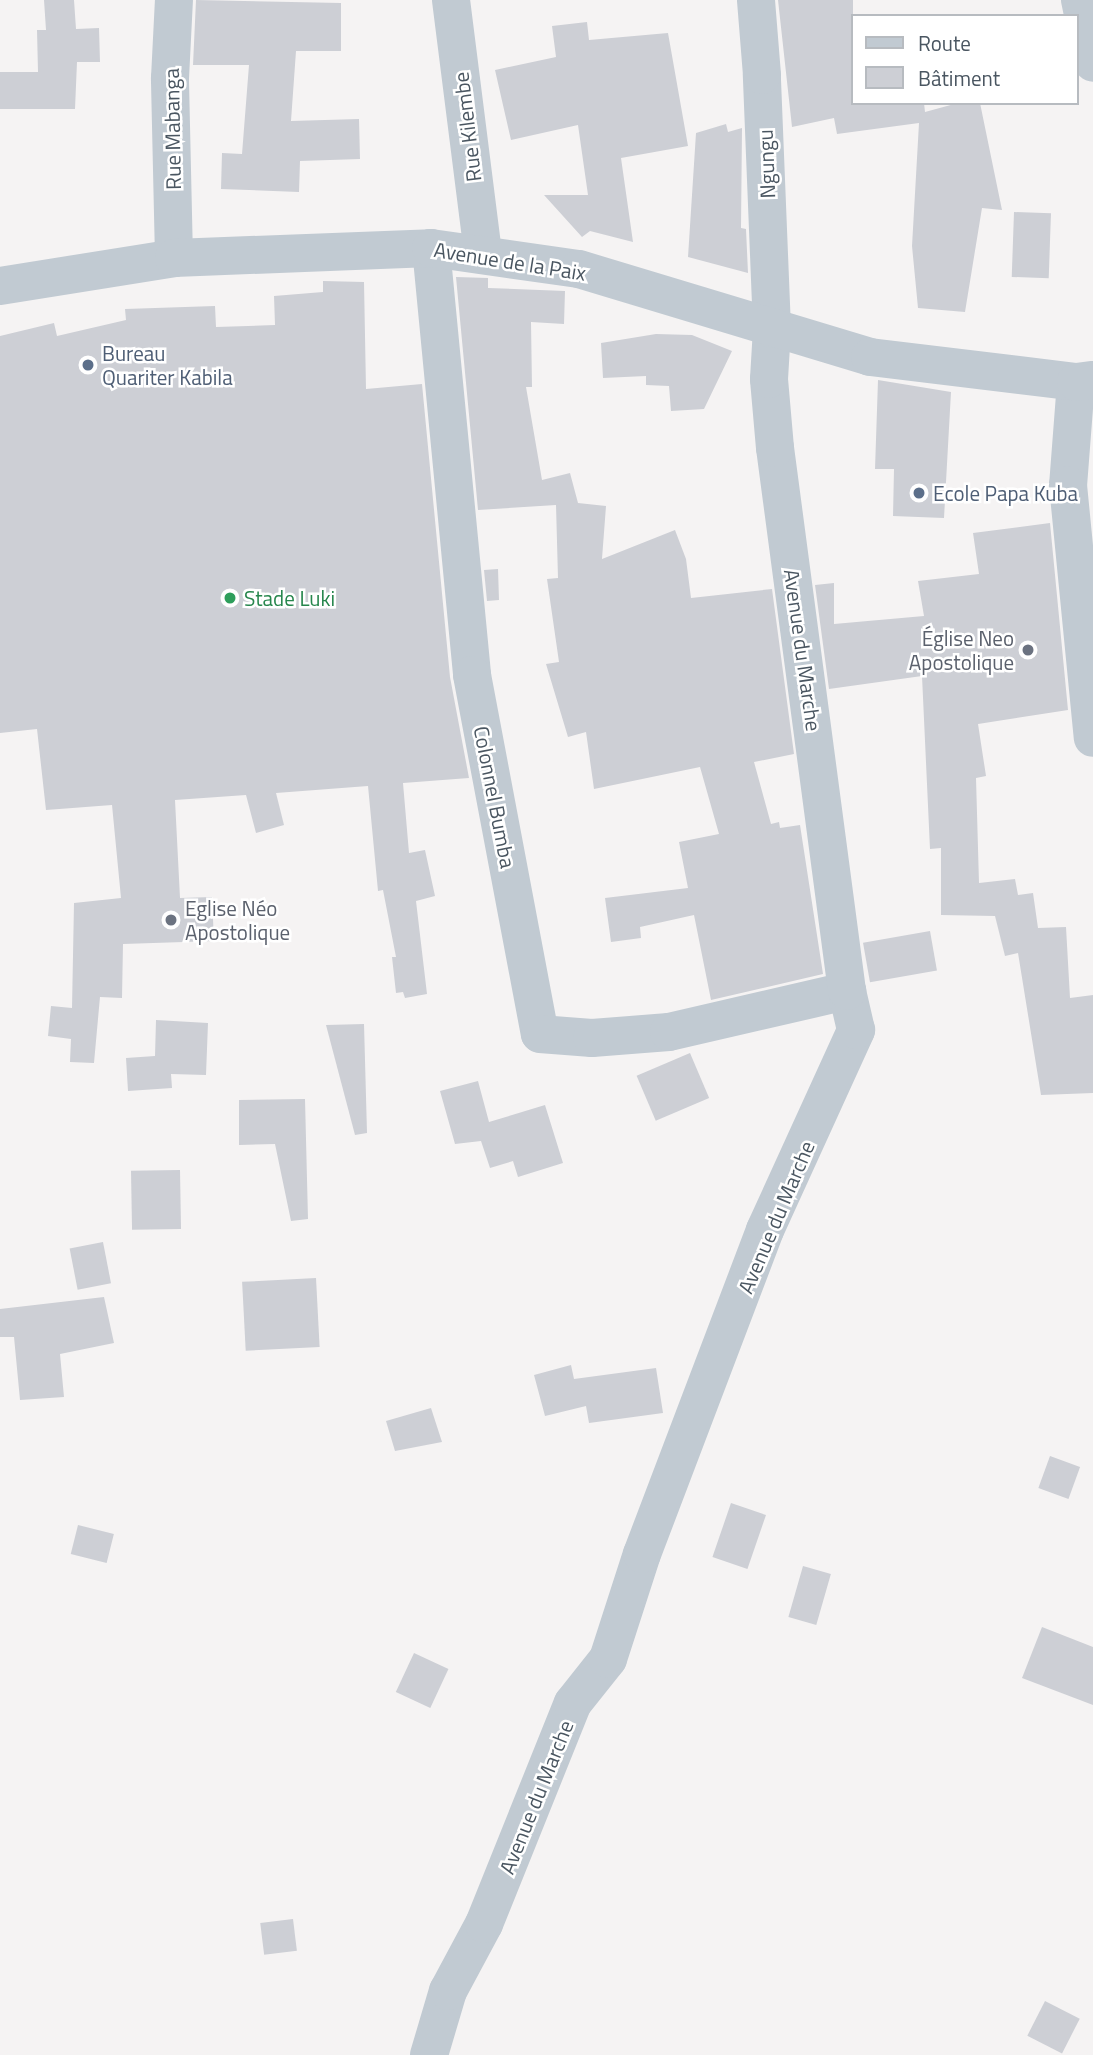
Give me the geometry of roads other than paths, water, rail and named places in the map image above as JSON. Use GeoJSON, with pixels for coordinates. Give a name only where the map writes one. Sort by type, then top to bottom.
{"type":"FeatureCollection","features":[{"type":"Feature","properties":{"kind":"street","name":"Rue Mabanga"},"geometry":{"type":"LineString","coordinates":[[174,0],[170,78],[174,258]]}},
{"type":"Feature","properties":{"kind":"street","name":"Rue Kilembe"},"geometry":{"type":"LineString","coordinates":[[451,0],[483,255]]}},
{"type":"Feature","properties":{"kind":"street","name":"Ngungu"},"geometry":{"type":"LineString","coordinates":[[755,0],[772,329]]}},
{"type":"Feature","properties":{"kind":"street"},"geometry":{"type":"LineString","coordinates":[[1080,0],[1093,63]]}},
{"type":"Feature","properties":{"kind":"street","name":"Avenue de la Paix"},"geometry":{"type":"LineString","coordinates":[[0,286],[174,258],[431,248],[579,269],[870,358],[1084,381]]}},
{"type":"Feature","properties":{"kind":"street","name":"Colonnel Bumba"},"geometry":{"type":"LineString","coordinates":[[431,248],[472,676],[498,823],[524,932],[540,1034],[592,1038],[668,1032],[847,991]]}},
{"type":"Feature","properties":{"kind":"street","name":"Avenue du Marche"},"geometry":{"type":"LineString","coordinates":[[429,2055],[448,1991],[489,1912],[573,1703],[608,1659],[642,1554],[765,1230],[856,1030],[847,991],[775,448],[769,379],[772,329]]}},
{"type":"Feature","properties":{"kind":"street"},"geometry":{"type":"LineString","coordinates":[[1084,381],[1068,485],[1093,738]]}},
{"type":"Feature","properties":{"kind":"place","name":"Bureau Quariter Kabila"},"geometry":{"type":"Point","coordinates":[88,365]}},
{"type":"Feature","properties":{"kind":"place","name":"Ecole Papa Kuba"},"geometry":{"type":"Point","coordinates":[919,493]}},
{"type":"Feature","properties":{"kind":"place","name":"Stade Luki"},"geometry":{"type":"Point","coordinates":[230,598]}},
{"type":"Feature","properties":{"kind":"place","name":"Église Neo Apostolique"},"geometry":{"type":"Point","coordinates":[1028,650]}},
{"type":"Feature","properties":{"kind":"place","name":"Eglise Néo Apostolique"},"geometry":{"type":"Point","coordinates":[171,920]}}]}
